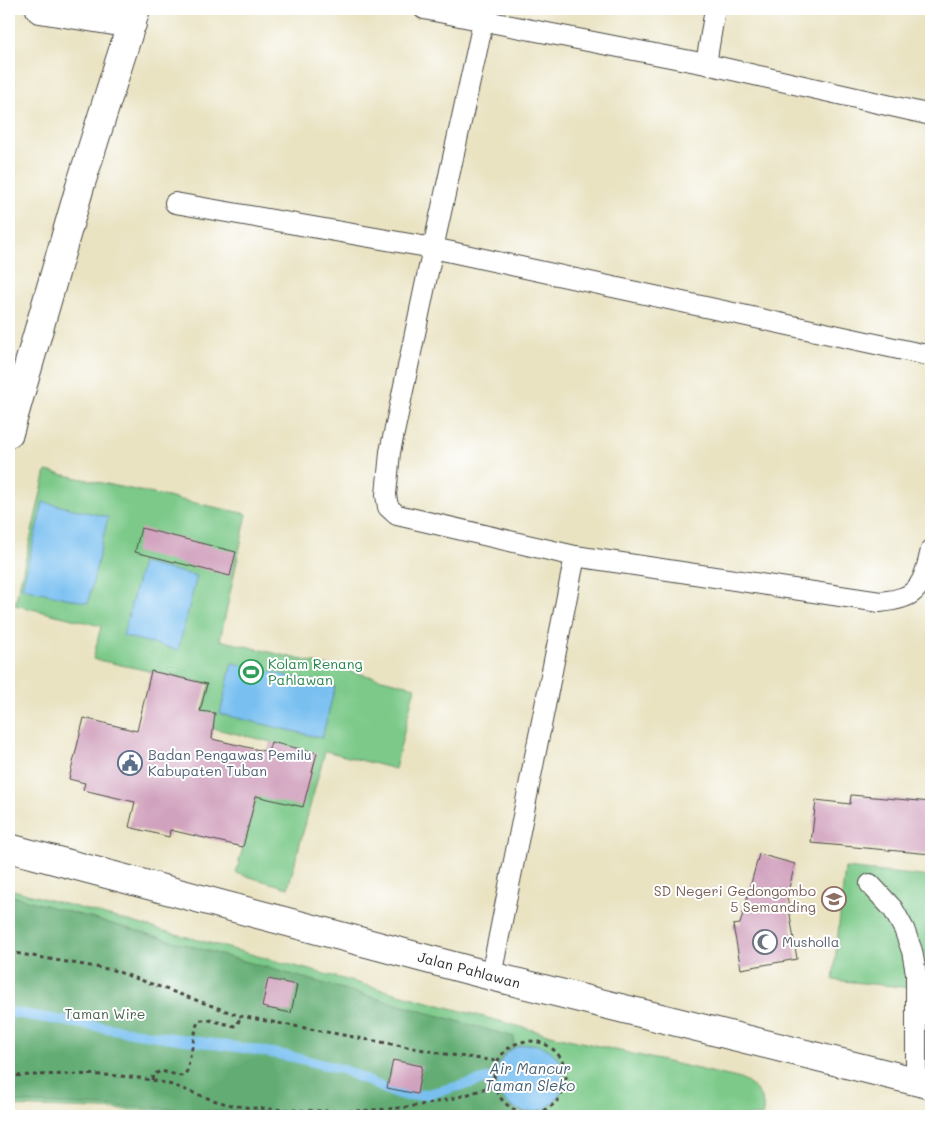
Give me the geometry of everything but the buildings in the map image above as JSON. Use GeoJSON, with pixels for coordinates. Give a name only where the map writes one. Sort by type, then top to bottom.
{"type":"FeatureCollection","features":[{"type":"Feature","properties":{"kind":"main road"},"geometry":{"type":"LineString","coordinates":[[9,433],[81,183],[134,16],[40,9]]}},
{"type":"Feature","properties":{"kind":"main road","name":"Jalan Pahlawan"},"geometry":{"type":"LineString","coordinates":[[9,848],[491,976],[924,1083]]}},
{"type":"Feature","properties":{"kind":"lane"},"geometry":{"type":"LineString","coordinates":[[424,9],[485,14],[931,115]]}},
{"type":"Feature","properties":{"kind":"lane"},"geometry":{"type":"LineString","coordinates":[[706,64],[711,10]]}},
{"type":"Feature","properties":{"kind":"lane"},"geometry":{"type":"LineString","coordinates":[[485,14],[390,452],[386,495],[388,507],[397,515],[576,556],[880,602],[906,597],[918,588],[926,570],[931,550]]}},
{"type":"Feature","properties":{"kind":"lane"},"geometry":{"type":"LineString","coordinates":[[175,204],[433,248],[931,356]]}},
{"type":"Feature","properties":{"kind":"lane"},"geometry":{"type":"LineString","coordinates":[[491,976],[576,556]]}},
{"type":"Feature","properties":{"kind":"lane"},"geometry":{"type":"LineString","coordinates":[[870,884],[893,909],[904,929],[912,951],[916,973],[924,1083]]}},
{"type":"Feature","properties":{"kind":"path"},"geometry":{"type":"LineString","coordinates":[[9,952],[114,970],[240,1016],[450,1055],[498,1061]]}},
{"type":"Feature","properties":{"kind":"path"},"geometry":{"type":"LineString","coordinates":[[152,1080],[153,1075],[161,1071],[181,1076],[185,1074],[197,1024],[200,1020],[205,1019],[235,1026],[238,1024],[240,1016]]}},
{"type":"Feature","properties":{"kind":"path"},"geometry":{"type":"LineString","coordinates":[[542,1042],[554,1049],[562,1060],[566,1077],[565,1089],[556,1104],[543,1112],[529,1114],[513,1110],[506,1105],[494,1085],[494,1074],[498,1061],[504,1051],[517,1044],[542,1042]]}},
{"type":"Feature","properties":{"kind":"path"},"geometry":{"type":"LineString","coordinates":[[9,1076],[120,1076],[152,1080],[232,1105],[263,1109],[317,1111],[402,1108],[461,1096],[494,1085]]}},
{"type":"Feature","properties":{"kind":"green space","name":"Kolam Renang Pahlawan"},"geometry":{"type":"Polygon","coordinates":[[[46,471],[247,514],[220,640],[415,687],[395,769],[325,751],[288,888],[236,873],[271,742],[199,725],[210,684],[93,659],[101,626],[15,605],[46,471]]]}},
{"type":"Feature","properties":{"kind":"green space"},"geometry":{"type":"Polygon","coordinates":[[[845,868],[931,877],[931,990],[833,980],[845,868]]]}},
{"type":"Feature","properties":{"kind":"green space","name":"Taman Wire"},"geometry":{"type":"Polygon","coordinates":[[[9,889],[551,1035],[737,1078],[754,1087],[758,1092],[763,1103],[762,1116],[307,1116],[9,1106],[9,889]]]}},
{"type":"Feature","properties":{"kind":"green space","name":"Taman Wire"},"geometry":{"type":"Polygon","coordinates":[[[9,895],[514,1037],[513,1049],[505,1055],[509,1104],[513,1107],[513,1116],[340,1116],[9,1102],[9,895]]]}},
{"type":"Feature","properties":{"kind":"water"},"geometry":{"type":"Polygon","coordinates":[[[43,502],[108,517],[88,603],[22,588],[43,502]]]}},
{"type":"Feature","properties":{"kind":"water"},"geometry":{"type":"Polygon","coordinates":[[[142,563],[197,576],[178,650],[123,636],[142,563]]]}},
{"type":"Feature","properties":{"kind":"water"},"geometry":{"type":"Polygon","coordinates":[[[232,663],[335,687],[322,738],[220,714],[232,663]]]}},
{"type":"Feature","properties":{"kind":"water","name":"Air Mancur Taman Sleko"},"geometry":{"type":"Polygon","coordinates":[[[530,1044],[543,1047],[554,1054],[561,1065],[564,1078],[561,1091],[554,1102],[543,1109],[530,1112],[517,1109],[506,1102],[499,1091],[496,1078],[499,1065],[506,1054],[517,1047],[530,1044]]]}},
{"type":"Feature","properties":{"kind":"waterway"},"geometry":{"type":"LineString","coordinates":[[9,1012],[293,1057],[344,1070],[392,1092],[407,1096],[428,1094],[491,1078]]}},
{"type":"Feature","properties":{"kind":"place","name":"Kolam Renang Pahlawan"},"geometry":{"type":"Point","coordinates":[251,672]}},
{"type":"Feature","properties":{"kind":"place","name":"Badan Pengawas Pemilu Kabupaten Tuban"},"geometry":{"type":"Point","coordinates":[130,763]}},
{"type":"Feature","properties":{"kind":"place","name":"SD Negeri Gedongombo 5 Semanding"},"geometry":{"type":"Point","coordinates":[834,899]}},
{"type":"Feature","properties":{"kind":"place","name":"Musholla"},"geometry":{"type":"Point","coordinates":[765,942]}}]}
